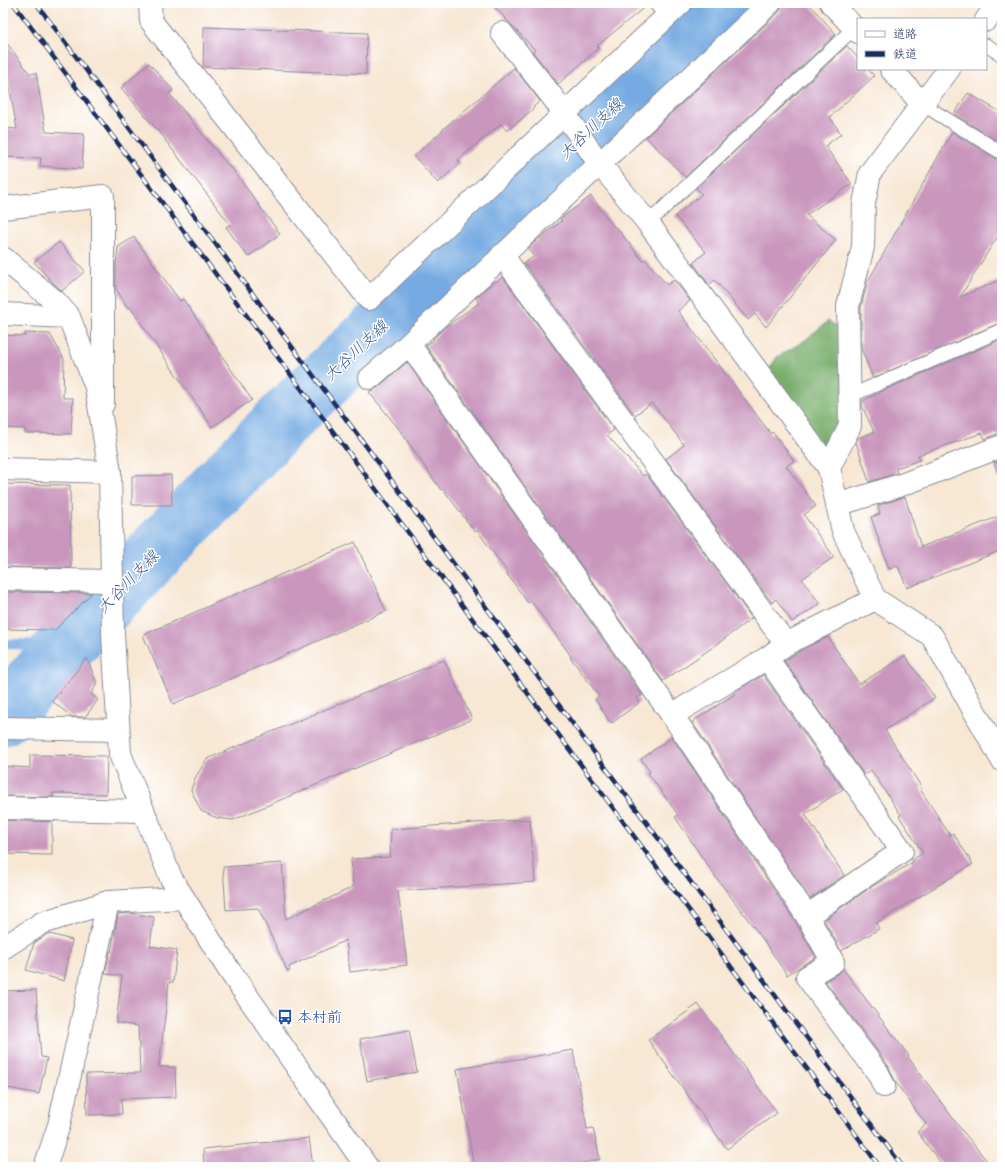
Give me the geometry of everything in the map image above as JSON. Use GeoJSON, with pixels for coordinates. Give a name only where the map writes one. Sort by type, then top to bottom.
{"type":"FeatureCollection","features":[{"type":"Feature","properties":{"kind":"street"},"geometry":{"type":"LineString","coordinates":[[150,3],[151,22],[369,300],[567,118],[667,8]]}},
{"type":"Feature","properties":{"kind":"street"},"geometry":{"type":"LineString","coordinates":[[370,378],[409,344],[502,255],[596,159],[770,3]]}},
{"type":"Feature","properties":{"kind":"street"},"geometry":{"type":"LineString","coordinates":[[831,3],[856,30]]}},
{"type":"Feature","properties":{"kind":"street"},"geometry":{"type":"LineString","coordinates":[[987,19],[999,3]]}},
{"type":"Feature","properties":{"kind":"street"},"geometry":{"type":"LineString","coordinates":[[502,33],[567,118],[596,159],[648,224],[829,468],[843,531],[875,599],[932,636],[1002,760]]}},
{"type":"Feature","properties":{"kind":"street"},"geometry":{"type":"LineString","coordinates":[[892,70],[922,104]]}},
{"type":"Feature","properties":{"kind":"street"},"geometry":{"type":"LineString","coordinates":[[829,468],[850,426],[848,306],[863,247],[864,204],[870,173],[948,70]]}},
{"type":"Feature","properties":{"kind":"street"},"geometry":{"type":"LineString","coordinates":[[3,208],[103,196],[103,428]]}},
{"type":"Feature","properties":{"kind":"street"},"geometry":{"type":"LineString","coordinates":[[502,255],[786,644]]}},
{"type":"Feature","properties":{"kind":"street"},"geometry":{"type":"LineString","coordinates":[[3,258],[56,302],[69,317],[96,387],[110,472],[113,634],[120,754],[171,878],[229,970],[367,1167]]}},
{"type":"Feature","properties":{"kind":"street"},"geometry":{"type":"LineString","coordinates":[[3,314],[69,317]]}},
{"type":"Feature","properties":{"kind":"street"},"geometry":{"type":"LineString","coordinates":[[409,344],[672,715],[807,916],[833,962],[807,977],[878,1073],[884,1086]]}},
{"type":"Feature","properties":{"kind":"street"},"geometry":{"type":"LineString","coordinates":[[837,505],[904,484],[1002,446]]}},
{"type":"Feature","properties":{"kind":"street"},"geometry":{"type":"LineString","coordinates":[[3,470],[110,472]]}},
{"type":"Feature","properties":{"kind":"street"},"geometry":{"type":"LineString","coordinates":[[3,579],[112,581]]}},
{"type":"Feature","properties":{"kind":"street"},"geometry":{"type":"LineString","coordinates":[[672,715],[767,658],[786,644],[875,599]]}},
{"type":"Feature","properties":{"kind":"street"},"geometry":{"type":"LineString","coordinates":[[767,658],[902,851],[807,916]]}},
{"type":"Feature","properties":{"kind":"street"},"geometry":{"type":"LineString","coordinates":[[10,728],[118,730]]}},
{"type":"Feature","properties":{"kind":"street"},"geometry":{"type":"LineString","coordinates":[[3,808],[143,811]]}},
{"type":"Feature","properties":{"kind":"street"},"geometry":{"type":"LineString","coordinates":[[3,948],[42,923],[108,902],[183,898]]}},
{"type":"Feature","properties":{"kind":"street"},"geometry":{"type":"LineString","coordinates":[[45,1167],[59,1125],[108,902]]}},
{"type":"Feature","properties":{"kind":"lane"},"geometry":{"type":"LineString","coordinates":[[648,224],[856,30]]}},
{"type":"Feature","properties":{"kind":"lane"},"geometry":{"type":"LineString","coordinates":[[987,46],[1002,56]]}},
{"type":"Feature","properties":{"kind":"lane"},"geometry":{"type":"LineString","coordinates":[[922,104],[1002,153]]}},
{"type":"Feature","properties":{"kind":"lane"},"geometry":{"type":"LineString","coordinates":[[850,396],[1002,330]]}},
{"type":"Feature","properties":{"kind":"green space"},"geometry":{"type":"Polygon","coordinates":[[[828,321],[840,328],[845,418],[826,450],[767,373],[777,357],[804,341],[828,321]]]}},
{"type":"Feature","properties":{"kind":"building"},"geometry":{"type":"Polygon","coordinates":[[[491,3],[647,3],[647,5],[597,46],[599,48],[558,84],[533,52],[535,50],[491,3]]]}},
{"type":"Feature","properties":{"kind":"building"},"geometry":{"type":"Polygon","coordinates":[[[783,3],[808,3],[836,34],[685,177],[646,137],[779,12],[783,3]]]}},
{"type":"Feature","properties":{"kind":"building"},"geometry":{"type":"Polygon","coordinates":[[[204,27],[367,33],[366,74],[203,67],[204,27]]]}},
{"type":"Feature","properties":{"kind":"building"},"geometry":{"type":"Polygon","coordinates":[[[3,38],[30,74],[36,73],[46,132],[84,134],[82,169],[40,166],[41,158],[3,157],[3,128],[17,129],[3,50],[3,38]]]}},
{"type":"Feature","properties":{"kind":"building"},"geometry":{"type":"Polygon","coordinates":[[[847,46],[857,57],[857,70],[869,70],[874,76],[830,117],[841,134],[825,146],[852,184],[806,215],[836,240],[766,327],[755,314],[748,320],[715,280],[709,285],[693,263],[706,252],[675,216],[702,194],[696,188],[847,46]]]}},
{"type":"Feature","properties":{"kind":"building"},"geometry":{"type":"Polygon","coordinates":[[[149,63],[173,90],[169,93],[230,168],[231,167],[280,234],[248,257],[226,227],[230,224],[166,140],[121,88],[149,63]]]}},
{"type":"Feature","properties":{"kind":"building"},"geometry":{"type":"Polygon","coordinates":[[[514,68],[540,101],[507,131],[501,124],[458,160],[460,163],[438,183],[414,156],[514,68]]]}},
{"type":"Feature","properties":{"kind":"building"},"geometry":{"type":"Polygon","coordinates":[[[968,93],[1002,113],[1002,144],[954,114],[968,93]]]}},
{"type":"Feature","properties":{"kind":"building"},"geometry":{"type":"Polygon","coordinates":[[[952,132],[1002,161],[1002,229],[960,297],[1002,279],[1002,322],[873,378],[861,348],[861,307],[867,283],[952,132]]]}},
{"type":"Feature","properties":{"kind":"building"},"geometry":{"type":"Polygon","coordinates":[[[591,196],[615,228],[616,227],[643,261],[645,259],[667,285],[674,280],[690,301],[678,311],[771,434],[773,432],[794,461],[786,466],[816,506],[804,515],[834,557],[802,579],[820,604],[792,622],[776,599],[772,603],[666,459],[684,445],[652,403],[635,415],[524,263],[534,257],[528,249],[538,239],[562,221],[560,219],[591,196]]]}},
{"type":"Feature","properties":{"kind":"building"},"geometry":{"type":"Polygon","coordinates":[[[134,237],[180,301],[183,299],[252,400],[212,427],[130,307],[128,308],[116,289],[118,247],[134,237]]]}},
{"type":"Feature","properties":{"kind":"building"},"geometry":{"type":"Polygon","coordinates":[[[59,242],[85,271],[62,291],[34,262],[59,242]]]}},
{"type":"Feature","properties":{"kind":"building"},"geometry":{"type":"Polygon","coordinates":[[[503,277],[614,430],[607,435],[643,476],[646,474],[752,618],[716,645],[663,681],[426,346],[434,340],[433,339],[445,327],[479,303],[476,298],[486,288],[503,277]]]}},
{"type":"Feature","properties":{"kind":"building"},"geometry":{"type":"Polygon","coordinates":[[[25,333],[50,334],[64,359],[63,398],[73,398],[71,434],[25,433],[25,429],[3,428],[3,335],[25,336],[25,333]]]}},
{"type":"Feature","properties":{"kind":"building"},"geometry":{"type":"Polygon","coordinates":[[[1002,339],[1002,434],[997,434],[985,439],[982,433],[918,455],[920,460],[896,468],[897,473],[869,482],[856,442],[858,438],[874,432],[862,406],[862,401],[1002,339]]]}},
{"type":"Feature","properties":{"kind":"building"},"geometry":{"type":"Polygon","coordinates":[[[407,362],[642,695],[637,698],[640,702],[612,723],[595,699],[599,696],[531,601],[528,603],[477,530],[475,532],[443,489],[441,490],[399,429],[369,392],[378,387],[407,362]]]}},
{"type":"Feature","properties":{"kind":"building"},"geometry":{"type":"Polygon","coordinates":[[[1002,459],[1002,478],[1000,479],[994,463],[1002,459]]]}},
{"type":"Feature","properties":{"kind":"building"},"geometry":{"type":"Polygon","coordinates":[[[171,475],[172,505],[132,505],[132,476],[171,475]]]}},
{"type":"Feature","properties":{"kind":"building"},"geometry":{"type":"Polygon","coordinates":[[[3,484],[70,485],[71,568],[3,567],[3,484]]]}},
{"type":"Feature","properties":{"kind":"building"},"geometry":{"type":"Polygon","coordinates":[[[905,497],[921,547],[1002,515],[1002,550],[907,588],[898,566],[889,569],[871,517],[880,514],[878,505],[905,497]]]}},
{"type":"Feature","properties":{"kind":"building"},"geometry":{"type":"Polygon","coordinates":[[[355,542],[386,611],[173,704],[143,635],[355,542]]]}},
{"type":"Feature","properties":{"kind":"building"},"geometry":{"type":"Polygon","coordinates":[[[3,592],[92,593],[55,630],[3,629],[3,592]]]}},
{"type":"Feature","properties":{"kind":"building"},"geometry":{"type":"Polygon","coordinates":[[[828,637],[859,684],[905,656],[935,698],[885,730],[922,788],[920,789],[950,835],[953,833],[973,864],[876,923],[879,929],[841,951],[824,920],[868,889],[913,862],[912,860],[923,853],[899,816],[901,815],[871,770],[864,775],[784,661],[805,648],[828,637]]]}},
{"type":"Feature","properties":{"kind":"building"},"geometry":{"type":"Polygon","coordinates":[[[87,658],[97,684],[91,694],[98,700],[85,717],[72,717],[52,701],[87,658]]]}},
{"type":"Feature","properties":{"kind":"building"},"geometry":{"type":"Polygon","coordinates":[[[444,660],[472,719],[233,820],[217,818],[201,811],[191,790],[195,778],[207,759],[444,660]]]}},
{"type":"Feature","properties":{"kind":"building"},"geometry":{"type":"Polygon","coordinates":[[[763,675],[843,789],[805,814],[844,875],[810,899],[692,722],[735,694],[735,691],[763,675]]]}},
{"type":"Feature","properties":{"kind":"building"},"geometry":{"type":"Polygon","coordinates":[[[672,737],[796,923],[816,957],[787,975],[762,938],[712,872],[675,817],[678,815],[648,773],[650,772],[641,759],[672,737]]]}},
{"type":"Feature","properties":{"kind":"building"},"geometry":{"type":"Polygon","coordinates":[[[30,755],[107,756],[106,794],[53,793],[53,797],[3,796],[3,766],[30,768],[30,755]]]}},
{"type":"Feature","properties":{"kind":"building"},"geometry":{"type":"Polygon","coordinates":[[[530,819],[535,882],[398,891],[407,965],[350,972],[346,940],[289,967],[290,971],[288,972],[258,908],[226,910],[223,867],[282,863],[286,919],[353,887],[351,859],[390,857],[391,829],[530,819]]]}},
{"type":"Feature","properties":{"kind":"building"},"geometry":{"type":"Polygon","coordinates":[[[3,820],[52,822],[52,855],[3,854],[3,820]]]}},
{"type":"Feature","properties":{"kind":"building"},"geometry":{"type":"Polygon","coordinates":[[[130,913],[154,917],[150,946],[177,950],[173,982],[169,982],[159,1067],[175,1067],[176,1097],[121,1099],[122,1114],[87,1115],[86,1074],[140,1073],[138,1026],[116,1023],[122,976],[105,974],[110,951],[111,952],[118,914],[130,913]]]}},
{"type":"Feature","properties":{"kind":"building"},"geometry":{"type":"Polygon","coordinates":[[[47,934],[72,940],[64,981],[26,970],[34,943],[47,934]]]}},
{"type":"Feature","properties":{"kind":"building"},"geometry":{"type":"Polygon","coordinates":[[[843,969],[909,1056],[908,1057],[960,1128],[992,1167],[944,1167],[917,1132],[926,1124],[896,1083],[888,1065],[825,981],[843,969]]]}},
{"type":"Feature","properties":{"kind":"building"},"geometry":{"type":"Polygon","coordinates":[[[36,990],[41,1057],[47,1058],[39,1094],[3,1087],[3,991],[36,990]]]}},
{"type":"Feature","properties":{"kind":"building"},"geometry":{"type":"Polygon","coordinates":[[[698,1004],[777,1113],[727,1149],[648,1040],[698,1004]]]}},
{"type":"Feature","properties":{"kind":"building"},"geometry":{"type":"Polygon","coordinates":[[[409,1030],[417,1072],[367,1081],[360,1039],[409,1030]]]}},
{"type":"Feature","properties":{"kind":"building"},"geometry":{"type":"Polygon","coordinates":[[[573,1050],[587,1129],[593,1128],[600,1159],[566,1167],[474,1167],[457,1069],[573,1050]]]}},
{"type":"Feature","properties":{"kind":"building"},"geometry":{"type":"Polygon","coordinates":[[[309,1138],[313,1167],[204,1167],[203,1149],[309,1138]]]}},
{"type":"Feature","properties":{"kind":"waterway","name":"大谷川支線"},"geometry":{"type":"LineString","coordinates":[[3,716],[66,645],[290,413],[724,3]]}},
{"type":"Feature","properties":{"kind":"waterway"},"geometry":{"type":"LineString","coordinates":[[3,644],[66,645]]}},
{"type":"Feature","properties":{"kind":"railway"},"geometry":{"type":"LineString","coordinates":[[13,3],[880,1167]]}},
{"type":"Feature","properties":{"kind":"railway"},"geometry":{"type":"LineString","coordinates":[[36,3],[903,1167]]}},
{"type":"Feature","properties":{"kind":"place","name":"本村前"},"geometry":{"type":"Point","coordinates":[285,1017]}}]}
